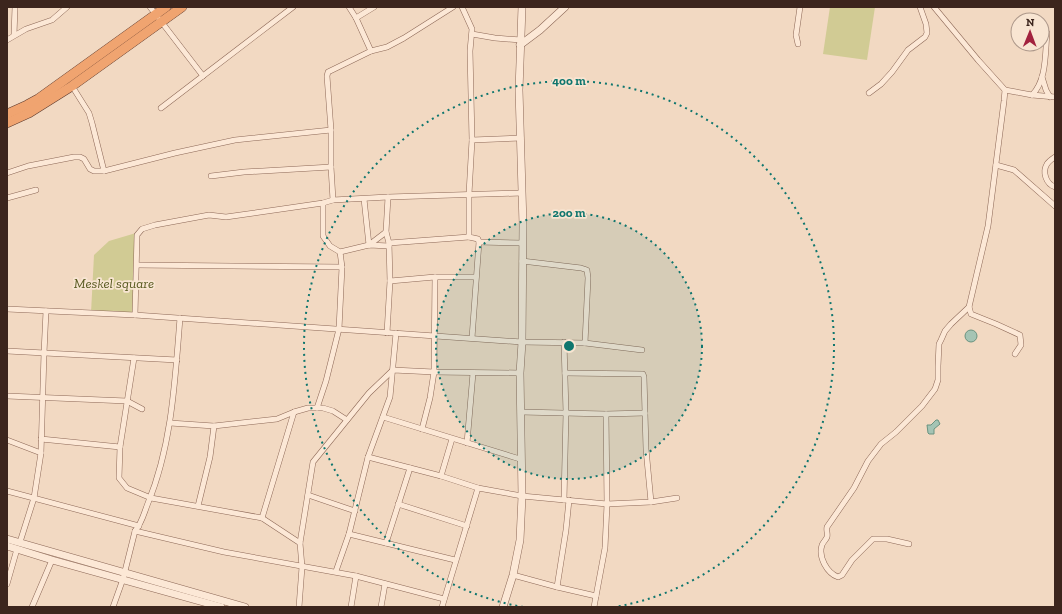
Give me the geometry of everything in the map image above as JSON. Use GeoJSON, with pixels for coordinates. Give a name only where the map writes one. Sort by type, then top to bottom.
{"type":"FeatureCollection","features":[{"type":"Feature","properties":{"kind":"highway"},"geometry":{"type":"LineString","coordinates":[[7,114],[38,99],[166,7]]}},
{"type":"Feature","properties":{"kind":"highway"},"geometry":{"type":"LineString","coordinates":[[7,123],[29,113],[72,86],[156,14],[182,7]]}},
{"type":"Feature","properties":{"kind":"street"},"geometry":{"type":"LineString","coordinates":[[14,35],[16,7]]}},
{"type":"Feature","properties":{"kind":"street"},"geometry":{"type":"LineString","coordinates":[[7,40],[26,29],[52,20],[67,7]]}},
{"type":"Feature","properties":{"kind":"street"},"geometry":{"type":"LineString","coordinates":[[161,108],[293,7]]}},
{"type":"Feature","properties":{"kind":"street"},"geometry":{"type":"LineString","coordinates":[[349,7],[356,18],[371,51]]}},
{"type":"Feature","properties":{"kind":"street"},"geometry":{"type":"LineString","coordinates":[[356,18],[374,7]]}},
{"type":"Feature","properties":{"kind":"street"},"geometry":{"type":"LineString","coordinates":[[333,200],[328,72],[371,51],[387,47],[404,38],[452,7]]}},
{"type":"Feature","properties":{"kind":"street"},"geometry":{"type":"LineString","coordinates":[[462,7],[472,29],[470,51],[472,140],[469,194],[469,236]]}},
{"type":"Feature","properties":{"kind":"street"},"geometry":{"type":"LineString","coordinates":[[503,607],[513,575],[520,540],[522,496],[520,459],[520,373],[522,342],[523,243],[519,90],[522,7]]}},
{"type":"Feature","properties":{"kind":"street"},"geometry":{"type":"LineString","coordinates":[[472,34],[520,42],[540,30],[565,7]]}},
{"type":"Feature","properties":{"kind":"street"},"geometry":{"type":"LineString","coordinates":[[798,44],[796,35],[800,7]]}},
{"type":"Feature","properties":{"kind":"street"},"geometry":{"type":"LineString","coordinates":[[869,93],[892,72],[908,50],[925,37],[927,33],[926,24],[920,7]]}},
{"type":"Feature","properties":{"kind":"street"},"geometry":{"type":"LineString","coordinates":[[935,7],[1004,90],[1053,97]]}},
{"type":"Feature","properties":{"kind":"street"},"geometry":{"type":"LineString","coordinates":[[156,14],[203,76]]}},
{"type":"Feature","properties":{"kind":"street"},"geometry":{"type":"LineString","coordinates":[[1032,95],[1036,91],[1042,76],[1045,52]]}},
{"type":"Feature","properties":{"kind":"street"},"geometry":{"type":"LineString","coordinates":[[1042,76],[1046,90],[1053,97]]}},
{"type":"Feature","properties":{"kind":"street"},"geometry":{"type":"LineString","coordinates":[[72,86],[89,113],[104,171]]}},
{"type":"Feature","properties":{"kind":"street"},"geometry":{"type":"LineString","coordinates":[[1004,90],[1004,101],[988,226],[969,307],[971,314],[1020,335],[1021,345],[1015,354]]}},
{"type":"Feature","properties":{"kind":"street"},"geometry":{"type":"LineString","coordinates":[[7,173],[28,166],[74,157],[84,159],[90,169],[94,171],[104,171],[235,140],[331,130]]}},
{"type":"Feature","properties":{"kind":"street"},"geometry":{"type":"LineString","coordinates":[[472,140],[521,138]]}},
{"type":"Feature","properties":{"kind":"street"},"geometry":{"type":"LineString","coordinates":[[1055,157],[1048,163],[1045,173],[1048,182],[1055,187]]}},
{"type":"Feature","properties":{"kind":"street"},"geometry":{"type":"LineString","coordinates":[[996,165],[1014,170],[1055,206]]}},
{"type":"Feature","properties":{"kind":"street"},"geometry":{"type":"LineString","coordinates":[[211,176],[244,172],[331,167]]}},
{"type":"Feature","properties":{"kind":"street"},"geometry":{"type":"LineString","coordinates":[[7,198],[36,190]]}},
{"type":"Feature","properties":{"kind":"street"},"geometry":{"type":"LineString","coordinates":[[135,315],[138,235],[142,229],[155,225],[209,215],[226,217],[323,203],[333,200],[522,193]]}},
{"type":"Feature","properties":{"kind":"street"},"geometry":{"type":"LineString","coordinates":[[387,333],[390,281],[389,245],[386,232],[388,197]]}},
{"type":"Feature","properties":{"kind":"street"},"geometry":{"type":"LineString","coordinates":[[364,199],[369,245]]}},
{"type":"Feature","properties":{"kind":"street"},"geometry":{"type":"LineString","coordinates":[[323,203],[323,236],[330,246],[340,252],[369,245],[389,245],[469,236],[478,239],[479,242],[523,243]]}},
{"type":"Feature","properties":{"kind":"street"},"geometry":{"type":"LineString","coordinates":[[369,245],[386,232]]}},
{"type":"Feature","properties":{"kind":"street"},"geometry":{"type":"LineString","coordinates":[[472,338],[479,242]]}},
{"type":"Feature","properties":{"kind":"street"},"geometry":{"type":"LineString","coordinates":[[317,408],[326,381],[339,329],[342,267],[340,252]]}},
{"type":"Feature","properties":{"kind":"street"},"geometry":{"type":"LineString","coordinates":[[522,261],[587,270],[588,278],[585,343]]}},
{"type":"Feature","properties":{"kind":"street"},"geometry":{"type":"LineString","coordinates":[[137,265],[342,267]]}},
{"type":"Feature","properties":{"kind":"street"},"geometry":{"type":"LineString","coordinates":[[390,281],[435,277],[476,277]]}},
{"type":"Feature","properties":{"kind":"street"},"geometry":{"type":"LineString","coordinates":[[422,429],[430,398],[434,372],[433,335],[435,277]]}},
{"type":"Feature","properties":{"kind":"street"},"geometry":{"type":"LineString","coordinates":[[909,544],[887,539],[873,539],[852,560],[842,575],[838,577],[829,572],[821,552],[822,544],[827,536],[827,527],[854,488],[873,455],[884,441],[896,432],[922,406],[935,389],[938,380],[939,344],[945,331],[969,307]]}},
{"type":"Feature","properties":{"kind":"street"},"geometry":{"type":"LineString","coordinates":[[7,309],[135,315],[522,342],[585,343],[642,350]]}},
{"type":"Feature","properties":{"kind":"street"},"geometry":{"type":"LineString","coordinates":[[7,584],[8,575],[34,498],[41,453],[46,311]]}},
{"type":"Feature","properties":{"kind":"street"},"geometry":{"type":"LineString","coordinates":[[113,607],[124,576],[137,528],[151,498],[163,460],[170,423],[180,318]]}},
{"type":"Feature","properties":{"kind":"street"},"geometry":{"type":"LineString","coordinates":[[336,571],[355,511],[368,457],[390,397],[396,334]]}},
{"type":"Feature","properties":{"kind":"street"},"geometry":{"type":"LineString","coordinates":[[557,587],[566,530],[567,500],[564,342]]}},
{"type":"Feature","properties":{"kind":"street"},"geometry":{"type":"LineString","coordinates":[[7,351],[177,360]]}},
{"type":"Feature","properties":{"kind":"street"},"geometry":{"type":"LineString","coordinates":[[134,358],[120,447],[119,478],[127,488],[151,498],[262,518],[300,543]]}},
{"type":"Feature","properties":{"kind":"street"},"geometry":{"type":"LineString","coordinates":[[299,607],[302,567],[300,543],[315,458],[369,393],[393,370],[520,373]]}},
{"type":"Feature","properties":{"kind":"street"},"geometry":{"type":"LineString","coordinates":[[467,443],[473,373]]}},
{"type":"Feature","properties":{"kind":"street"},"geometry":{"type":"LineString","coordinates":[[565,373],[643,374],[650,502]]}},
{"type":"Feature","properties":{"kind":"street"},"geometry":{"type":"LineString","coordinates":[[7,396],[127,401],[142,409]]}},
{"type":"Feature","properties":{"kind":"street"},"geometry":{"type":"LineString","coordinates":[[170,423],[214,426],[278,419],[308,408],[332,411],[347,420]]}},
{"type":"Feature","properties":{"kind":"street"},"geometry":{"type":"LineString","coordinates":[[262,518],[294,412]]}},
{"type":"Feature","properties":{"kind":"street"},"geometry":{"type":"LineString","coordinates":[[521,412],[606,414],[645,412]]}},
{"type":"Feature","properties":{"kind":"street"},"geometry":{"type":"LineString","coordinates":[[594,607],[605,548],[607,504],[606,414]]}},
{"type":"Feature","properties":{"kind":"street"},"geometry":{"type":"LineString","coordinates":[[383,417],[520,459]]}},
{"type":"Feature","properties":{"kind":"street"},"geometry":{"type":"LineString","coordinates":[[198,506],[210,457],[214,426]]}},
{"type":"Feature","properties":{"kind":"street"},"geometry":{"type":"LineString","coordinates":[[41,438],[120,447]]}},
{"type":"Feature","properties":{"kind":"street"},"geometry":{"type":"LineString","coordinates":[[441,476],[452,439]]}},
{"type":"Feature","properties":{"kind":"street"},"geometry":{"type":"LineString","coordinates":[[7,440],[41,453]]}},
{"type":"Feature","properties":{"kind":"street"},"geometry":{"type":"LineString","coordinates":[[368,457],[441,476],[478,488],[522,496],[607,504],[650,502],[677,498]]}},
{"type":"Feature","properties":{"kind":"street"},"geometry":{"type":"LineString","coordinates":[[386,543],[410,468]]}},
{"type":"Feature","properties":{"kind":"street"},"geometry":{"type":"LineString","coordinates":[[442,607],[478,488]]}},
{"type":"Feature","properties":{"kind":"street"},"geometry":{"type":"LineString","coordinates":[[7,491],[224,552],[302,567],[336,571],[444,599]]}},
{"type":"Feature","properties":{"kind":"street"},"geometry":{"type":"LineString","coordinates":[[308,495],[355,511]]}},
{"type":"Feature","properties":{"kind":"street"},"geometry":{"type":"LineString","coordinates":[[398,504],[467,526]]}},
{"type":"Feature","properties":{"kind":"street"},"geometry":{"type":"LineString","coordinates":[[348,534],[455,560]]}},
{"type":"Feature","properties":{"kind":"street"},"geometry":{"type":"LineString","coordinates":[[7,539],[19,546],[52,560],[124,576],[221,607]]}},
{"type":"Feature","properties":{"kind":"street"},"geometry":{"type":"LineString","coordinates":[[7,546],[19,546],[124,576],[245,607]]}},
{"type":"Feature","properties":{"kind":"street"},"geometry":{"type":"LineString","coordinates":[[32,607],[52,560]]}},
{"type":"Feature","properties":{"kind":"street"},"geometry":{"type":"LineString","coordinates":[[513,575],[596,596]]}},
{"type":"Feature","properties":{"kind":"street"},"geometry":{"type":"LineString","coordinates":[[351,607],[356,576]]}},
{"type":"Feature","properties":{"kind":"street"},"geometry":{"type":"LineString","coordinates":[[381,607],[385,584]]}},
{"type":"Feature","properties":{"kind":"green space"},"geometry":{"type":"Polygon","coordinates":[[[830,7],[875,7],[867,60],[823,54],[830,7]]]}},
{"type":"Feature","properties":{"kind":"green space","name":"Meskel square"},"geometry":{"type":"Polygon","coordinates":[[[136,233],[134,315],[91,313],[94,255],[109,241],[136,233]]]}},
{"type":"Feature","properties":{"kind":"shaded area"},"geometry":{"type":"Polygon","coordinates":[[[969,330],[973,330],[977,336],[973,342],[969,342],[965,338],[965,334],[969,330]]]}},
{"type":"Feature","properties":{"kind":"shaded area"},"geometry":{"type":"Polygon","coordinates":[[[938,420],[940,424],[934,429],[934,434],[929,434],[927,425],[931,425],[938,420]]]}}]}
